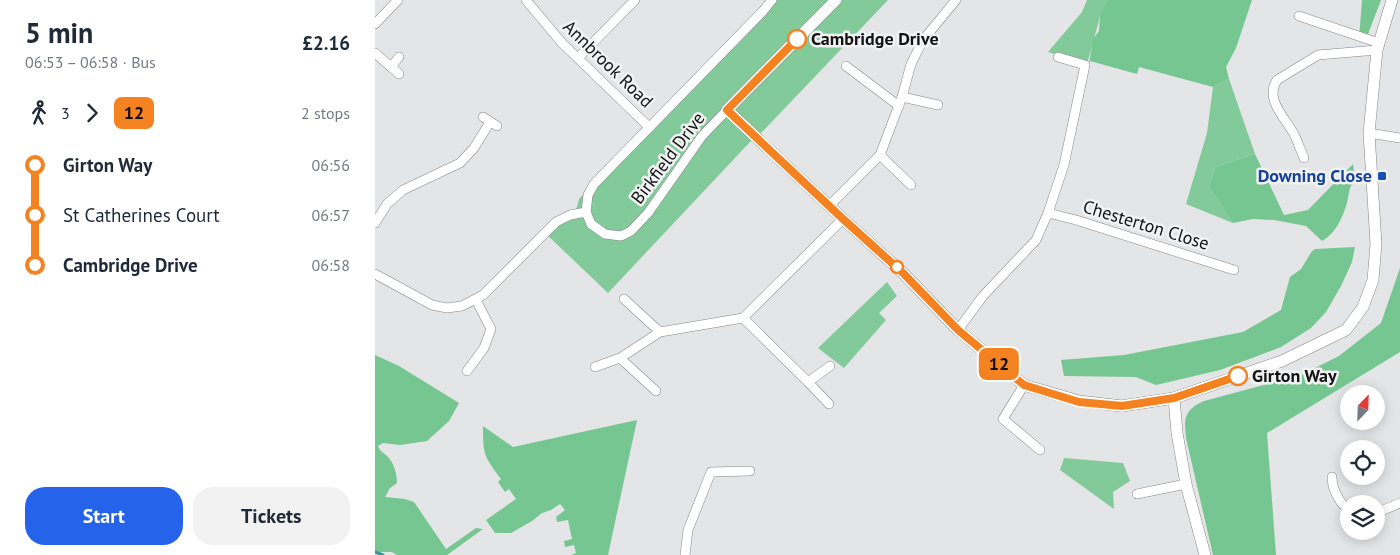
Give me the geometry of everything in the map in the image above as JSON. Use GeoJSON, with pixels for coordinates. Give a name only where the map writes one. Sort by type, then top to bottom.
{"type":"FeatureCollection","features":[{"type":"Feature","properties":{"kind":"street"},"geometry":{"type":"LineString","coordinates":[[375,24],[398,0]]}},
{"type":"Feature","properties":{"kind":"street","name":"Annbrook Road"},"geometry":{"type":"LineString","coordinates":[[526,0],[548,28],[649,127]]}},
{"type":"Feature","properties":{"kind":"street"},"geometry":{"type":"LineString","coordinates":[[578,58],[635,0]]}},
{"type":"Feature","properties":{"kind":"street","name":"Birkfield Drive"},"geometry":{"type":"LineString","coordinates":[[772,0],[757,18],[594,184],[588,196],[586,212],[591,224],[596,229],[605,234],[621,236],[631,231],[648,213],[702,136],[836,0]]}},
{"type":"Feature","properties":{"kind":"street"},"geometry":{"type":"LineString","coordinates":[[829,206],[880,155],[900,102],[911,64],[923,40],[956,0]]}},
{"type":"Feature","properties":{"kind":"street"},"geometry":{"type":"LineString","coordinates":[[727,110],[903,273],[958,330],[1024,385],[1079,402],[1122,406],[1174,398],[1282,360],[1345,330],[1363,306],[1373,280],[1376,244],[1369,133],[1378,46],[1392,0]]}},
{"type":"Feature","properties":{"kind":"street"},"geometry":{"type":"LineString","coordinates":[[1299,16],[1378,46]]}},
{"type":"Feature","properties":{"kind":"street"},"geometry":{"type":"LineString","coordinates":[[1304,158],[1295,136],[1277,109],[1273,96],[1273,86],[1277,80],[1318,55],[1378,46]]}},
{"type":"Feature","properties":{"kind":"street"},"geometry":{"type":"LineString","coordinates":[[375,53],[399,74]]}},
{"type":"Feature","properties":{"kind":"street"},"geometry":{"type":"LineString","coordinates":[[391,67],[399,57]]}},
{"type":"Feature","properties":{"kind":"street"},"geometry":{"type":"LineString","coordinates":[[958,330],[983,296],[1036,240],[1048,213],[1065,165],[1085,64],[1058,57]]}},
{"type":"Feature","properties":{"kind":"street"},"geometry":{"type":"LineString","coordinates":[[846,66],[900,102],[937,105]]}},
{"type":"Feature","properties":{"kind":"street"},"geometry":{"type":"LineString","coordinates":[[375,223],[387,204],[403,190],[412,184],[448,170],[460,163],[478,142],[490,122]]}},
{"type":"Feature","properties":{"kind":"street"},"geometry":{"type":"LineString","coordinates":[[1369,133],[1400,138]]}},
{"type":"Feature","properties":{"kind":"street"},"geometry":{"type":"LineString","coordinates":[[880,155],[911,185]]}},
{"type":"Feature","properties":{"kind":"street"},"geometry":{"type":"LineString","coordinates":[[375,274],[432,305],[452,308],[463,306],[475,300],[489,289],[556,222],[570,215],[586,212]]}},
{"type":"Feature","properties":{"kind":"street","name":"Chesterton Close"},"geometry":{"type":"LineString","coordinates":[[1048,213],[1076,220],[1234,270]]}},
{"type":"Feature","properties":{"kind":"street"},"geometry":{"type":"LineString","coordinates":[[595,367],[620,358],[660,332],[743,318],[843,219]]}},
{"type":"Feature","properties":{"kind":"street"},"geometry":{"type":"LineString","coordinates":[[624,298],[660,332]]}},
{"type":"Feature","properties":{"kind":"street"},"geometry":{"type":"LineString","coordinates":[[467,371],[484,348],[491,329],[475,300]]}},
{"type":"Feature","properties":{"kind":"street"},"geometry":{"type":"LineString","coordinates":[[743,318],[829,404]]}},
{"type":"Feature","properties":{"kind":"street"},"geometry":{"type":"LineString","coordinates":[[620,358],[656,391]]}},
{"type":"Feature","properties":{"kind":"street"},"geometry":{"type":"LineString","coordinates":[[809,382],[830,366]]}},
{"type":"Feature","properties":{"kind":"street"},"geometry":{"type":"LineString","coordinates":[[1024,385],[1003,419],[1040,450]]}},
{"type":"Feature","properties":{"kind":"street"},"geometry":{"type":"LineString","coordinates":[[1174,398],[1177,433],[1186,484],[1205,555]]}},
{"type":"Feature","properties":{"kind":"street"},"geometry":{"type":"LineString","coordinates":[[685,555],[688,530],[711,472],[750,471]]}},
{"type":"Feature","properties":{"kind":"street"},"geometry":{"type":"LineString","coordinates":[[1332,477],[1332,485],[1340,500]]}},
{"type":"Feature","properties":{"kind":"street"},"geometry":{"type":"LineString","coordinates":[[1137,494],[1186,484]]}},
{"type":"Feature","properties":{"kind":"street"},"geometry":{"type":"LineString","coordinates":[[1385,509],[1400,503]]}},
{"type":"Feature","properties":{"kind":"green space"},"geometry":{"type":"Polygon","coordinates":[[[772,0],[888,0],[764,130],[750,142],[608,293],[544,232],[575,214],[579,199],[772,0]]]}},
{"type":"Feature","properties":{"kind":"green space"},"geometry":{"type":"Polygon","coordinates":[[[1087,0],[1111,0],[1100,17],[1087,64],[1048,52],[1082,12],[1087,0]]]}},
{"type":"Feature","properties":{"kind":"green space"},"geometry":{"type":"Polygon","coordinates":[[[1108,0],[1252,0],[1236,48],[1226,67],[1229,79],[1213,87],[1139,67],[1137,74],[1090,61],[1089,64],[1093,39],[1099,31],[1100,17],[1108,0]]]}},
{"type":"Feature","properties":{"kind":"green space"},"geometry":{"type":"Polygon","coordinates":[[[1362,0],[1381,0],[1365,42],[1359,39],[1362,0]]]}},
{"type":"Feature","properties":{"kind":"green space"},"geometry":{"type":"Polygon","coordinates":[[[1229,79],[1255,154],[1215,167],[1209,187],[1233,223],[1186,204],[1207,133],[1213,87],[1229,79]]]}},
{"type":"Feature","properties":{"kind":"green space"},"geometry":{"type":"Polygon","coordinates":[[[1255,154],[1284,215],[1308,210],[1353,164],[1355,180],[1352,183],[1342,216],[1330,235],[1322,241],[1306,226],[1274,220],[1253,219],[1233,223],[1209,187],[1215,167],[1255,154]]]}},
{"type":"Feature","properties":{"kind":"green space"},"geometry":{"type":"Polygon","coordinates":[[[1355,247],[1352,262],[1326,312],[1311,328],[1281,347],[1220,370],[1156,385],[1136,377],[1064,376],[1061,360],[1124,355],[1243,332],[1281,310],[1290,277],[1301,269],[1312,251],[1315,249],[1355,247]]]}},
{"type":"Feature","properties":{"kind":"green space"},"geometry":{"type":"Polygon","coordinates":[[[1400,268],[1400,352],[1346,385],[1340,385],[1340,389],[1267,433],[1276,555],[1213,555],[1186,438],[1185,425],[1189,411],[1204,401],[1301,375],[1339,356],[1381,323],[1400,268]]]}},
{"type":"Feature","properties":{"kind":"green space"},"geometry":{"type":"Polygon","coordinates":[[[887,282],[897,296],[879,313],[886,320],[844,368],[818,348],[887,282]]]}},
{"type":"Feature","properties":{"kind":"green space"},"geometry":{"type":"Polygon","coordinates":[[[375,355],[399,366],[459,403],[449,421],[427,441],[400,445],[383,443],[378,446],[391,461],[397,483],[390,488],[385,497],[414,502],[446,549],[476,528],[483,529],[447,555],[397,555],[392,552],[375,552],[375,355]]]}},
{"type":"Feature","properties":{"kind":"green space"},"geometry":{"type":"Polygon","coordinates":[[[637,420],[608,555],[571,555],[576,553],[574,545],[565,547],[564,541],[572,539],[568,520],[557,522],[556,517],[565,510],[560,504],[511,533],[495,533],[486,520],[516,499],[509,489],[505,492],[498,482],[501,479],[488,460],[483,443],[483,426],[513,447],[637,420]]]}},
{"type":"Feature","properties":{"kind":"green space"},"geometry":{"type":"Polygon","coordinates":[[[1064,458],[1123,463],[1130,481],[1113,492],[1114,509],[1060,470],[1064,458]]]}},
{"type":"Feature","properties":{"kind":"waterway"},"geometry":{"type":"LineString","coordinates":[[375,552],[383,555]]}},
{"type":"Feature","properties":{"kind":"bus line","name":"12"},"geometry":{"type":"LineString","coordinates":[[797,39],[727,110],[903,273],[958,330],[1024,385],[1079,402],[1122,406],[1174,398],[1238,376]]}},
{"type":"Feature","properties":{"kind":"place","name":"Cambridge Drive"},"geometry":{"type":"Point","coordinates":[797,39]}},
{"type":"Feature","properties":{"kind":"place","name":"Downing Close"},"geometry":{"type":"Point","coordinates":[1382,176]}},
{"type":"Feature","properties":{"kind":"place","name":"Girton Way"},"geometry":{"type":"Point","coordinates":[1238,376]}}]}
